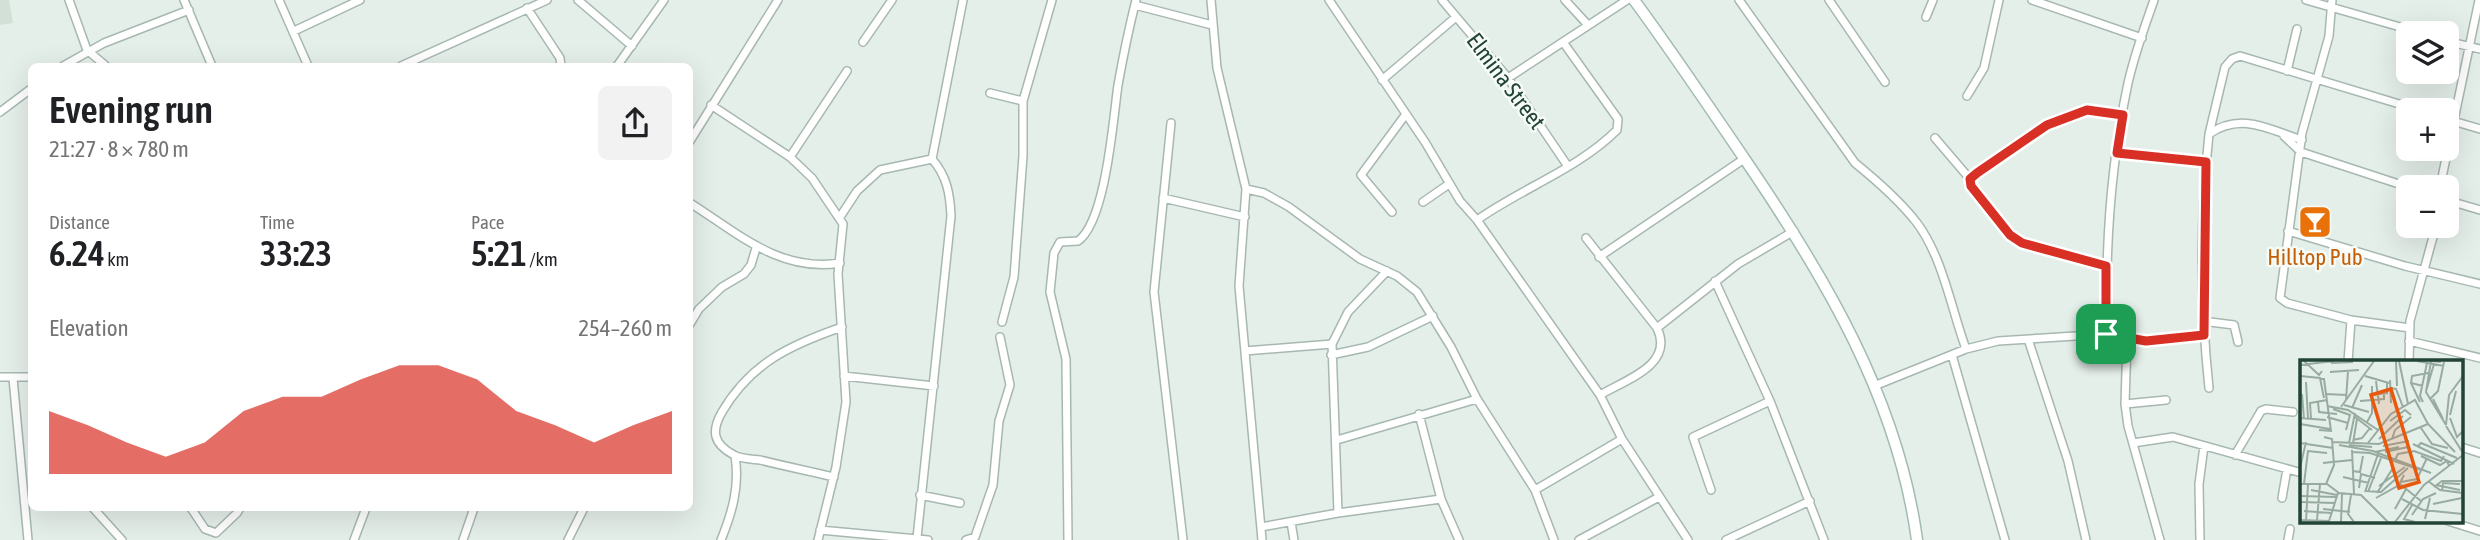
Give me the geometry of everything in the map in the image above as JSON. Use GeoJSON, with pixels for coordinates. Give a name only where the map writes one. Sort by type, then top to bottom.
{"type":"FeatureCollection","features":[{"type":"Feature","properties":{"kind":"street"},"geometry":{"type":"LineString","coordinates":[[69,0],[87,50],[102,63]]}},
{"type":"Feature","properties":{"kind":"street"},"geometry":{"type":"LineString","coordinates":[[184,0],[211,63]]}},
{"type":"Feature","properties":{"kind":"street"},"geometry":{"type":"LineString","coordinates":[[279,0],[307,63]]}},
{"type":"Feature","properties":{"kind":"street"},"geometry":{"type":"LineString","coordinates":[[294,31],[360,0]]}},
{"type":"Feature","properties":{"kind":"street"},"geometry":{"type":"LineString","coordinates":[[514,0],[518,11]]}},
{"type":"Feature","properties":{"kind":"street"},"geometry":{"type":"LineString","coordinates":[[408,63],[547,0]]}},
{"type":"Feature","properties":{"kind":"street"},"geometry":{"type":"LineString","coordinates":[[578,0],[632,47]]}},
{"type":"Feature","properties":{"kind":"street"},"geometry":{"type":"LineString","coordinates":[[619,63],[664,0]]}},
{"type":"Feature","properties":{"kind":"street"},"geometry":{"type":"LineString","coordinates":[[693,136],[778,0]]}},
{"type":"Feature","properties":{"kind":"street"},"geometry":{"type":"LineString","coordinates":[[863,42],[892,0]]}},
{"type":"Feature","properties":{"kind":"street"},"geometry":{"type":"LineString","coordinates":[[932,159],[963,0]]}},
{"type":"Feature","properties":{"kind":"street"},"geometry":{"type":"LineString","coordinates":[[1002,322],[1014,277],[1023,156],[1023,101],[1052,0]]}},
{"type":"Feature","properties":{"kind":"street"},"geometry":{"type":"LineString","coordinates":[[1211,0],[1217,68],[1246,189],[1245,218],[1238,263],[1262,540]]}},
{"type":"Feature","properties":{"kind":"street"},"geometry":{"type":"LineString","coordinates":[[1329,0],[1406,114],[1449,184],[1600,395],[1622,439],[1659,497],[1673,513],[1688,540]]}},
{"type":"Feature","properties":{"kind":"street","name":"Elmina Street"},"geometry":{"type":"LineString","coordinates":[[1442,0],[1508,78],[1567,165]]}},
{"type":"Feature","properties":{"kind":"street"},"geometry":{"type":"LineString","coordinates":[[1565,0],[1588,25]]}},
{"type":"Feature","properties":{"kind":"street"},"geometry":{"type":"LineString","coordinates":[[1508,78],[1626,0]]}},
{"type":"Feature","properties":{"kind":"street"},"geometry":{"type":"LineString","coordinates":[[1634,0],[1794,231],[1850,330],[1874,386],[1905,478],[1917,540]]}},
{"type":"Feature","properties":{"kind":"street"},"geometry":{"type":"LineString","coordinates":[[1739,0],[1855,163],[1878,181],[1917,222],[1940,271],[1966,349]]}},
{"type":"Feature","properties":{"kind":"street"},"geometry":{"type":"LineString","coordinates":[[1829,0],[1885,82]]}},
{"type":"Feature","properties":{"kind":"street"},"geometry":{"type":"LineString","coordinates":[[1926,17],[1933,0]]}},
{"type":"Feature","properties":{"kind":"street"},"geometry":{"type":"LineString","coordinates":[[1967,96],[1984,68],[1999,0]]}},
{"type":"Feature","properties":{"kind":"street"},"geometry":{"type":"LineString","coordinates":[[2032,0],[2141,38]]}},
{"type":"Feature","properties":{"kind":"street"},"geometry":{"type":"LineString","coordinates":[[2106,334],[2106,266],[2112,180],[2127,87],[2154,0]]}},
{"type":"Feature","properties":{"kind":"street"},"geometry":{"type":"LineString","coordinates":[[2306,0],[2332,4],[2396,25]]}},
{"type":"Feature","properties":{"kind":"street"},"geometry":{"type":"LineString","coordinates":[[2459,98],[2467,47],[2479,0]]}},
{"type":"Feature","properties":{"kind":"street"},"geometry":{"type":"LineString","coordinates":[[1068,540],[1066,359],[1051,301],[1053,260],[1060,242],[1078,241],[1089,228],[1110,154],[1119,84],[1136,2],[1212,25]]}},
{"type":"Feature","properties":{"kind":"street"},"geometry":{"type":"LineString","coordinates":[[2332,4],[2329,36],[2302,140],[2288,231],[2281,301],[2351,320],[2410,328]]}},
{"type":"Feature","properties":{"kind":"street"},"geometry":{"type":"LineString","coordinates":[[527,8],[561,63]]}},
{"type":"Feature","properties":{"kind":"street"},"geometry":{"type":"LineString","coordinates":[[68,63],[87,50],[189,10]]}},
{"type":"Feature","properties":{"kind":"street"},"geometry":{"type":"LineString","coordinates":[[1382,80],[1457,17]]}},
{"type":"Feature","properties":{"kind":"street"},"geometry":{"type":"LineString","coordinates":[[2287,71],[2297,29]]}},
{"type":"Feature","properties":{"kind":"street"},"geometry":{"type":"LineString","coordinates":[[1477,220],[1503,202],[1531,190],[1613,134],[1618,120],[1563,42]]}},
{"type":"Feature","properties":{"kind":"street"},"geometry":{"type":"LineString","coordinates":[[2459,45],[2480,49]]}},
{"type":"Feature","properties":{"kind":"street"},"geometry":{"type":"LineString","coordinates":[[2209,388],[2202,321],[2206,162],[2209,134],[2225,67],[2232,59],[2240,57],[2396,103]]}},
{"type":"Feature","properties":{"kind":"street"},"geometry":{"type":"LineString","coordinates":[[790,157],[847,71]]}},
{"type":"Feature","properties":{"kind":"street"},"geometry":{"type":"LineString","coordinates":[[0,112],[28,91]]}},
{"type":"Feature","properties":{"kind":"street"},"geometry":{"type":"LineString","coordinates":[[990,93],[1023,101]]}},
{"type":"Feature","properties":{"kind":"street"},"geometry":{"type":"LineString","coordinates":[[710,105],[790,157],[812,178],[843,224],[838,287],[846,402],[834,477],[818,540]]}},
{"type":"Feature","properties":{"kind":"street"},"geometry":{"type":"LineString","coordinates":[[1970,179],[2047,125],[2087,110],[2123,115]]}},
{"type":"Feature","properties":{"kind":"street"},"geometry":{"type":"LineString","coordinates":[[1392,212],[1361,175],[1406,114]]}},
{"type":"Feature","properties":{"kind":"street"},"geometry":{"type":"LineString","coordinates":[[2209,134],[2230,123],[2243,121],[2302,140]]}},
{"type":"Feature","properties":{"kind":"street"},"geometry":{"type":"LineString","coordinates":[[1171,123],[1154,292],[1183,540]]}},
{"type":"Feature","properties":{"kind":"street"},"geometry":{"type":"LineString","coordinates":[[2459,123],[2480,129]]}},
{"type":"Feature","properties":{"kind":"street"},"geometry":{"type":"LineString","coordinates":[[2281,133],[2301,152],[2396,183]]}},
{"type":"Feature","properties":{"kind":"street"},"geometry":{"type":"LineString","coordinates":[[1935,138],[1970,179],[1971,186],[2010,235],[2038,248],[2106,266]]}},
{"type":"Feature","properties":{"kind":"street"},"geometry":{"type":"LineString","coordinates":[[2117,153],[2206,162]]}},
{"type":"Feature","properties":{"kind":"street"},"geometry":{"type":"LineString","coordinates":[[840,217],[857,191],[880,170],[932,159]]}},
{"type":"Feature","properties":{"kind":"street"},"geometry":{"type":"LineString","coordinates":[[917,538],[951,216],[950,191],[940,168],[932,159]]}},
{"type":"Feature","properties":{"kind":"street"},"geometry":{"type":"LineString","coordinates":[[1599,257],[1744,159]]}},
{"type":"Feature","properties":{"kind":"street"},"geometry":{"type":"LineString","coordinates":[[1423,202],[1449,184]]}},
{"type":"Feature","properties":{"kind":"street"},"geometry":{"type":"LineString","coordinates":[[1246,189],[1264,193],[1289,207],[1360,259],[1407,282],[1433,316],[1477,399],[1535,490],[1554,540]]}},
{"type":"Feature","properties":{"kind":"street"},"geometry":{"type":"LineString","coordinates":[[1163,198],[1245,218]]}},
{"type":"Feature","properties":{"kind":"street"},"geometry":{"type":"LineString","coordinates":[[2459,204],[2480,210]]}},
{"type":"Feature","properties":{"kind":"street"},"geometry":{"type":"LineString","coordinates":[[693,205],[756,248],[820,267],[840,263]]}},
{"type":"Feature","properties":{"kind":"street"},"geometry":{"type":"LineString","coordinates":[[1657,328],[1759,249],[1794,231]]}},
{"type":"Feature","properties":{"kind":"street"},"geometry":{"type":"LineString","coordinates":[[2288,231],[2480,284]]}},
{"type":"Feature","properties":{"kind":"street"},"geometry":{"type":"LineString","coordinates":[[1586,238],[1657,328],[1662,343],[1659,358],[1600,395]]}},
{"type":"Feature","properties":{"kind":"street"},"geometry":{"type":"LineString","coordinates":[[2409,360],[2410,328],[2432,238]]}},
{"type":"Feature","properties":{"kind":"street"},"geometry":{"type":"LineString","coordinates":[[693,319],[699,309],[722,287],[744,274],[751,265],[756,248]]}},
{"type":"Feature","properties":{"kind":"street"},"geometry":{"type":"LineString","coordinates":[[1338,513],[1332,344],[1348,312],[1387,271]]}},
{"type":"Feature","properties":{"kind":"street"},"geometry":{"type":"LineString","coordinates":[[1715,281],[1770,401],[1824,540]]}},
{"type":"Feature","properties":{"kind":"street"},"geometry":{"type":"LineString","coordinates":[[1331,355],[1368,347],[1433,316]]}},
{"type":"Feature","properties":{"kind":"street"},"geometry":{"type":"LineString","coordinates":[[2348,360],[2351,320]]}},
{"type":"Feature","properties":{"kind":"street"},"geometry":{"type":"LineString","coordinates":[[2202,321],[2234,325],[2238,342]]}},
{"type":"Feature","properties":{"kind":"street"},"geometry":{"type":"LineString","coordinates":[[834,477],[735,456],[717,441],[713,433],[720,415],[742,381],[793,346],[842,327]]}},
{"type":"Feature","properties":{"kind":"street"},"geometry":{"type":"LineString","coordinates":[[1874,386],[1966,349],[2028,338],[2106,334],[2127,339],[2157,340],[2204,335]]}},
{"type":"Feature","properties":{"kind":"street"},"geometry":{"type":"LineString","coordinates":[[966,540],[975,537],[993,485],[999,421],[1010,385],[1000,337]]}},
{"type":"Feature","properties":{"kind":"street"},"geometry":{"type":"LineString","coordinates":[[2028,338],[2068,461],[2086,540]]}},
{"type":"Feature","properties":{"kind":"street"},"geometry":{"type":"LineString","coordinates":[[2127,339],[2125,404],[2160,540]]}},
{"type":"Feature","properties":{"kind":"street"},"geometry":{"type":"LineString","coordinates":[[2409,341],[2480,358]]}},
{"type":"Feature","properties":{"kind":"street"},"geometry":{"type":"LineString","coordinates":[[1245,351],[1332,344]]}},
{"type":"Feature","properties":{"kind":"street"},"geometry":{"type":"LineString","coordinates":[[1952,355],[2005,540]]}},
{"type":"Feature","properties":{"kind":"street"},"geometry":{"type":"LineString","coordinates":[[844,376],[933,386]]}},
{"type":"Feature","properties":{"kind":"street"},"geometry":{"type":"LineString","coordinates":[[0,377],[28,377]]}},
{"type":"Feature","properties":{"kind":"street"},"geometry":{"type":"LineString","coordinates":[[13,378],[27,540]]}},
{"type":"Feature","properties":{"kind":"street"},"geometry":{"type":"LineString","coordinates":[[1336,440],[1477,399]]}},
{"type":"Feature","properties":{"kind":"street"},"geometry":{"type":"LineString","coordinates":[[2125,404],[2166,400]]}},
{"type":"Feature","properties":{"kind":"street"},"geometry":{"type":"LineString","coordinates":[[1711,489],[1693,437],[1770,401]]}},
{"type":"Feature","properties":{"kind":"street"},"geometry":{"type":"LineString","coordinates":[[2235,455],[2261,411],[2266,409],[2292,412]]}},
{"type":"Feature","properties":{"kind":"street"},"geometry":{"type":"LineString","coordinates":[[1419,414],[1441,499],[1459,540]]}},
{"type":"Feature","properties":{"kind":"street"},"geometry":{"type":"LineString","coordinates":[[2133,443],[2173,437],[2300,473]]}},
{"type":"Feature","properties":{"kind":"street"},"geometry":{"type":"LineString","coordinates":[[1535,490],[1622,439]]}},
{"type":"Feature","properties":{"kind":"street"},"geometry":{"type":"LineString","coordinates":[[2200,540],[2199,484],[2204,446]]}},
{"type":"Feature","properties":{"kind":"street"},"geometry":{"type":"LineString","coordinates":[[2462,447],[2480,453]]}},
{"type":"Feature","properties":{"kind":"street"},"geometry":{"type":"LineString","coordinates":[[721,540],[738,480],[735,456]]}},
{"type":"Feature","properties":{"kind":"street"},"geometry":{"type":"LineString","coordinates":[[2282,498],[2287,469]]}},
{"type":"Feature","properties":{"kind":"street"},"geometry":{"type":"LineString","coordinates":[[920,495],[960,503]]}},
{"type":"Feature","properties":{"kind":"street"},"geometry":{"type":"LineString","coordinates":[[1579,540],[1659,497]]}},
{"type":"Feature","properties":{"kind":"street"},"geometry":{"type":"LineString","coordinates":[[1261,527],[1441,499]]}},
{"type":"Feature","properties":{"kind":"street"},"geometry":{"type":"LineString","coordinates":[[1726,540],[1810,501]]}},
{"type":"Feature","properties":{"kind":"street"},"geometry":{"type":"LineString","coordinates":[[96,511],[122,540]]}},
{"type":"Feature","properties":{"kind":"street"},"geometry":{"type":"LineString","coordinates":[[193,511],[205,529],[216,533],[238,511]]}},
{"type":"Feature","properties":{"kind":"street"},"geometry":{"type":"LineString","coordinates":[[354,540],[365,511]]}},
{"type":"Feature","properties":{"kind":"street"},"geometry":{"type":"LineString","coordinates":[[463,540],[473,511]]}},
{"type":"Feature","properties":{"kind":"street"},"geometry":{"type":"LineString","coordinates":[[568,540],[582,511]]}},
{"type":"Feature","properties":{"kind":"street"},"geometry":{"type":"LineString","coordinates":[[1291,522],[1294,540]]}},
{"type":"Feature","properties":{"kind":"street"},"geometry":{"type":"LineString","coordinates":[[2451,522],[2480,531]]}},
{"type":"Feature","properties":{"kind":"street"},"geometry":{"type":"LineString","coordinates":[[2288,540],[2290,528]]}},
{"type":"Feature","properties":{"kind":"street"},"geometry":{"type":"LineString","coordinates":[[820,530],[928,540]]}},
{"type":"Feature","properties":{"kind":"shaded area"},"geometry":{"type":"Polygon","coordinates":[[[0,0],[9,0],[13,23],[0,25],[0,0]]]}},
{"type":"Feature","properties":{"kind":"place","name":"Hilltop Pub"},"geometry":{"type":"Point","coordinates":[2315,222]}},
{"type":"Feature","properties":{"kind":"route"},"geometry":{"type":"LineString","coordinates":[[2099,109],[2123,115],[2117,153],[2206,162],[2202,281],[2204,335],[2146,341],[2106,334],[2106,266],[2022,243],[2010,235],[1983,202],[1971,186],[1970,179],[2047,125],[2087,110],[2099,109]]}}]}
